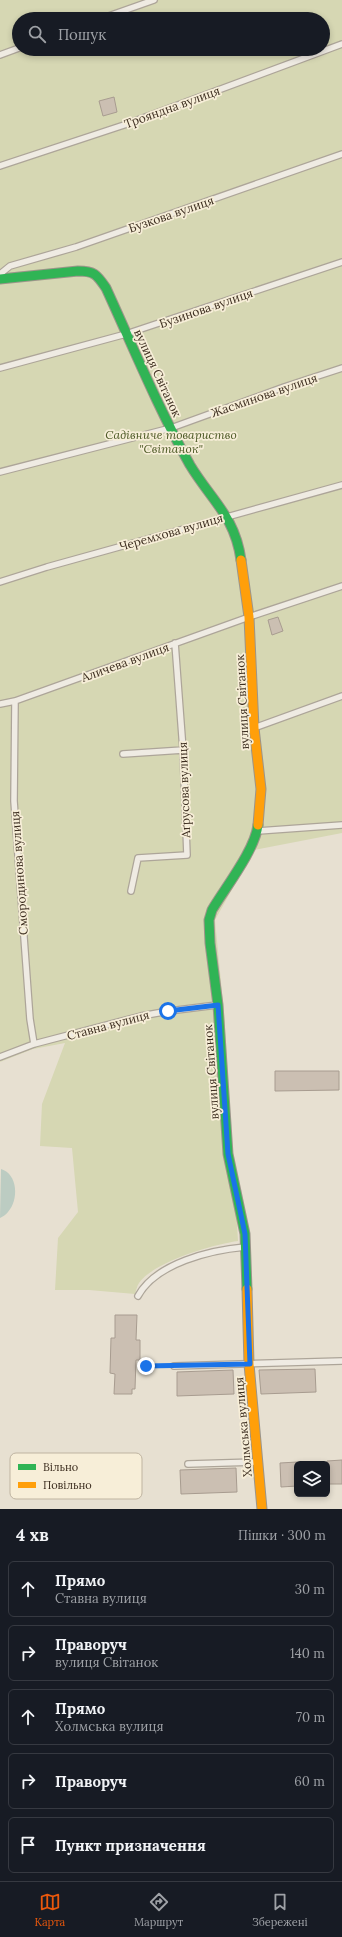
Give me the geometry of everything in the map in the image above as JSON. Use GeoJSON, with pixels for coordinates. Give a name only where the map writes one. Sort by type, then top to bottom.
{"type":"FeatureCollection","features":[{"type":"Feature","properties":{"kind":"street","name":"вулиця Світанок"},"geometry":{"type":"LineString","coordinates":[[0,279],[78,271],[89,271],[98,276],[106,288],[126,334],[171,428],[191,466],[227,516],[239,545],[250,617],[254,728],[261,789],[257,832],[248,851],[212,910],[209,920],[210,943],[218,1005],[228,1154],[245,1234],[245,1247]]}},
{"type":"Feature","properties":{"kind":"street","name":"Холмська вулиця"},"geometry":{"type":"LineString","coordinates":[[245,1247],[250,1364],[262,1509]]}},
{"type":"Feature","properties":{"kind":"lane"},"geometry":{"type":"LineString","coordinates":[[120,12],[154,0]]}},
{"type":"Feature","properties":{"kind":"lane","name":"Трояндна вулиця"},"geometry":{"type":"LineString","coordinates":[[330,48],[342,44]]}},
{"type":"Feature","properties":{"kind":"lane"},"geometry":{"type":"LineString","coordinates":[[0,55],[12,51]]}},
{"type":"Feature","properties":{"kind":"lane","name":"Трояндна вулиця"},"geometry":{"type":"LineString","coordinates":[[0,166],[124,125],[310,56]]}},
{"type":"Feature","properties":{"kind":"lane","name":"Бузкова вулиця"},"geometry":{"type":"LineString","coordinates":[[0,274],[10,266],[76,247],[342,154]]}},
{"type":"Feature","properties":{"kind":"lane","name":"Бузинова вулиця"},"geometry":{"type":"LineString","coordinates":[[0,368],[126,334],[342,262]]}},
{"type":"Feature","properties":{"kind":"lane","name":"Жасминова вулиця"},"geometry":{"type":"LineString","coordinates":[[0,472],[171,428],[284,387],[342,368]]}},
{"type":"Feature","properties":{"kind":"lane","name":"Черемхова вулиця"},"geometry":{"type":"LineString","coordinates":[[0,582],[227,516],[342,485]]}},
{"type":"Feature","properties":{"kind":"lane","name":"Аличева вулиця"},"geometry":{"type":"LineString","coordinates":[[0,704],[15,701],[175,643],[342,586]]}},
{"type":"Feature","properties":{"kind":"lane","name":"Аґрусова вулиця"},"geometry":{"type":"LineString","coordinates":[[131,891],[138,858],[187,854],[183,750],[175,643]]}},
{"type":"Feature","properties":{"kind":"lane"},"geometry":{"type":"LineString","coordinates":[[254,728],[342,696]]}},
{"type":"Feature","properties":{"kind":"lane","name":"Смородинова вулиця"},"geometry":{"type":"LineString","coordinates":[[15,701],[14,801],[30,1019],[34,1044]]}},
{"type":"Feature","properties":{"kind":"lane"},"geometry":{"type":"LineString","coordinates":[[123,754],[183,750]]}},
{"type":"Feature","properties":{"kind":"lane"},"geometry":{"type":"LineString","coordinates":[[257,832],[342,825]]}},
{"type":"Feature","properties":{"kind":"lane","name":"Ставна вулиця"},"geometry":{"type":"LineString","coordinates":[[0,1057],[34,1044],[156,1013],[218,1005]]}},
{"type":"Feature","properties":{"kind":"lane"},"geometry":{"type":"LineString","coordinates":[[138,1296],[149,1282],[173,1266],[224,1248],[245,1247]]}},
{"type":"Feature","properties":{"kind":"lane"},"geometry":{"type":"LineString","coordinates":[[174,1366],[342,1361]]}},
{"type":"Feature","properties":{"kind":"lane"},"geometry":{"type":"LineString","coordinates":[[188,1464],[258,1462]]}},
{"type":"Feature","properties":{"kind":"path"},"geometry":{"type":"LineString","coordinates":[[146,1366],[174,1366]]}},
{"type":"Feature","properties":{"kind":"green space","name":"Садівниче товариство \"Світанок\""},"geometry":{"type":"Polygon","coordinates":[[[0,0],[342,0],[342,833],[254,850],[215,920],[224,1013],[238,1241],[200,1250],[170,1261],[146,1275],[139,1283],[135,1294],[89,1290],[55,1290],[58,1238],[78,1212],[72,1148],[40,1146],[42,1104],[65,1043],[33,1049],[0,1062],[0,0]]]}},
{"type":"Feature","properties":{"kind":"shaded area"},"geometry":{"type":"Polygon","coordinates":[[[1,1169],[11,1176],[14,1182],[15,1194],[12,1207],[0,1218],[1,1169]]]}},
{"type":"Feature","properties":{"kind":"building"},"geometry":{"type":"Polygon","coordinates":[[[114,97],[117,112],[103,116],[99,101],[114,97]]]}},
{"type":"Feature","properties":{"kind":"building"},"geometry":{"type":"Polygon","coordinates":[[[278,617],[283,631],[272,635],[268,620],[278,617]]]}},
{"type":"Feature","properties":{"kind":"building"},"geometry":{"type":"Polygon","coordinates":[[[275,1071],[339,1071],[339,1090],[275,1091],[275,1071]]]}},
{"type":"Feature","properties":{"kind":"building"},"geometry":{"type":"Polygon","coordinates":[[[115,1315],[137,1315],[136,1340],[140,1340],[140,1360],[136,1360],[135,1389],[132,1389],[132,1394],[114,1394],[115,1374],[110,1373],[111,1338],[115,1338],[115,1315]]]}},
{"type":"Feature","properties":{"kind":"building"},"geometry":{"type":"Polygon","coordinates":[[[315,1369],[316,1392],[261,1394],[259,1370],[315,1369]]]}},
{"type":"Feature","properties":{"kind":"building"},"geometry":{"type":"Polygon","coordinates":[[[233,1370],[234,1394],[177,1396],[177,1372],[233,1370]]]}},
{"type":"Feature","properties":{"kind":"building"},"geometry":{"type":"Polygon","coordinates":[[[342,1460],[342,1484],[330,1484],[330,1461],[327,1461],[342,1460]]]}},
{"type":"Feature","properties":{"kind":"building"},"geometry":{"type":"Polygon","coordinates":[[[294,1462],[294,1486],[281,1487],[280,1463],[294,1462]]]}},
{"type":"Feature","properties":{"kind":"building"},"geometry":{"type":"Polygon","coordinates":[[[236,1468],[237,1492],[181,1494],[180,1470],[236,1468]]]}},
{"type":"Feature","properties":{"kind":"traffic: fast"},"geometry":{"type":"LineString","coordinates":[[0,279],[78,271],[92,273],[100,280],[106,288],[146,377],[178,443],[190,465],[228,520],[238,545],[241,560]]}},
{"type":"Feature","properties":{"kind":"traffic: fast"},"geometry":{"type":"LineString","coordinates":[[247,1289],[245,1234],[228,1154],[218,1005],[210,943],[209,920],[212,910],[246,857],[256,835],[258,825]]}},
{"type":"Feature","properties":{"kind":"traffic: slow"},"geometry":{"type":"LineString","coordinates":[[241,560],[249,617],[254,728],[261,789],[258,825]]}},
{"type":"Feature","properties":{"kind":"traffic: slow"},"geometry":{"type":"LineString","coordinates":[[247,1289],[249,1364],[262,1509]]}},
{"type":"Feature","properties":{"kind":"route"},"geometry":{"type":"LineString","coordinates":[[146,1366],[250,1364],[245,1234],[228,1154],[218,1005],[168,1011]]}}]}
